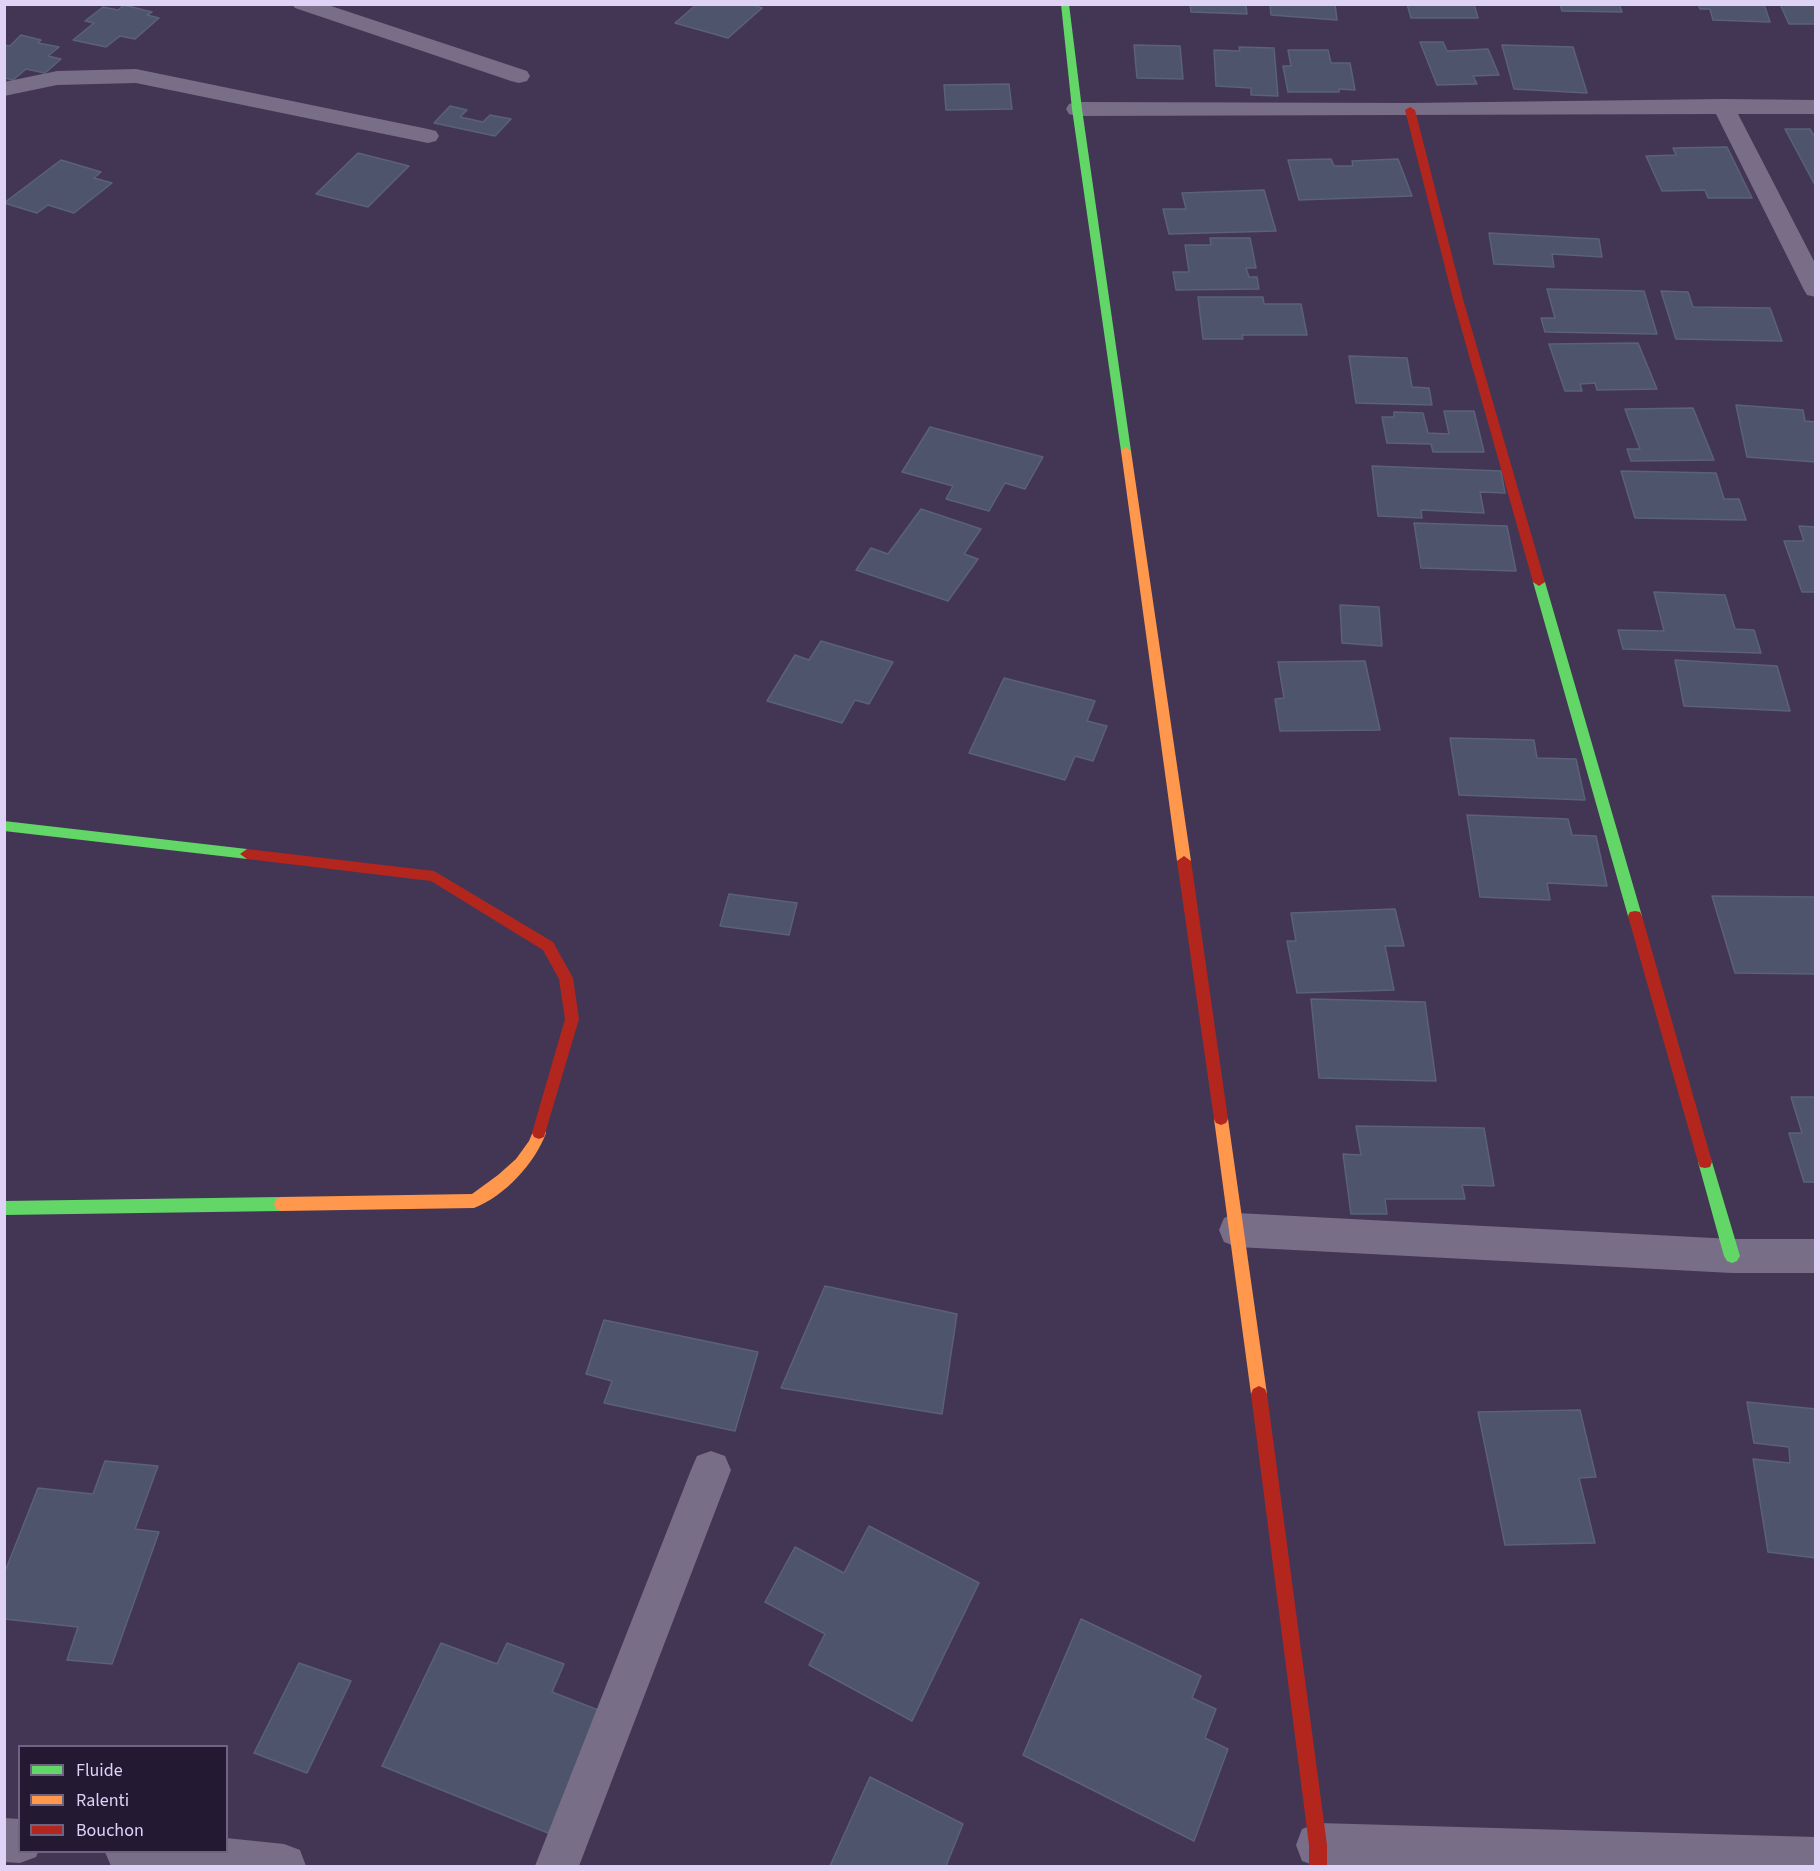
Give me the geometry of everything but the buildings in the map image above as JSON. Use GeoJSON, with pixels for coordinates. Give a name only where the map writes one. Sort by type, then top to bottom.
{"type":"FeatureCollection","features":[{"type":"Feature","properties":{"kind":"street"},"geometry":{"type":"LineString","coordinates":[[302,4],[519,76]]}},
{"type":"Feature","properties":{"kind":"street"},"geometry":{"type":"LineString","coordinates":[[1065,4],[1077,109],[1236,1230],[1318,1856],[1815,1859]]}},
{"type":"Feature","properties":{"kind":"street"},"geometry":{"type":"LineString","coordinates":[[4,89],[57,78],[136,76],[428,136]]}},
{"type":"Feature","properties":{"kind":"street"},"geometry":{"type":"LineString","coordinates":[[1723,106],[1815,290]]}},
{"type":"Feature","properties":{"kind":"street"},"geometry":{"type":"LineString","coordinates":[[1077,109],[1410,110],[1815,106]]}},
{"type":"Feature","properties":{"kind":"street"},"geometry":{"type":"LineString","coordinates":[[1410,110],[1462,310],[1732,1256]]}},
{"type":"Feature","properties":{"kind":"street"},"geometry":{"type":"LineString","coordinates":[[4,825],[434,876],[548,946],[566,978],[572,1019],[535,1148],[500,1183],[474,1202],[4,1208]]}},
{"type":"Feature","properties":{"kind":"street"},"geometry":{"type":"LineString","coordinates":[[1236,1230],[1732,1256],[1815,1256]]}},
{"type":"Feature","properties":{"kind":"street"},"geometry":{"type":"LineString","coordinates":[[557,1866],[711,1470]]}},
{"type":"Feature","properties":{"kind":"street"},"geometry":{"type":"LineString","coordinates":[[148,1853],[284,1866]]}},
{"type":"Feature","properties":{"kind":"traffic: fast"},"geometry":{"type":"LineString","coordinates":[[1065,4],[1077,109],[1126,451]]}},
{"type":"Feature","properties":{"kind":"traffic: fast"},"geometry":{"type":"LineString","coordinates":[[1539,582],[1635,916]]}},
{"type":"Feature","properties":{"kind":"traffic: fast"},"geometry":{"type":"LineString","coordinates":[[4,826],[247,854]]}},
{"type":"Feature","properties":{"kind":"traffic: fast"},"geometry":{"type":"LineString","coordinates":[[1705,1162],[1732,1256]]}},
{"type":"Feature","properties":{"kind":"traffic: fast"},"geometry":{"type":"LineString","coordinates":[[4,1208],[281,1204]]}},
{"type":"Feature","properties":{"kind":"traffic: slow"},"geometry":{"type":"LineString","coordinates":[[1126,451],[1184,861]]}},
{"type":"Feature","properties":{"kind":"traffic: slow"},"geometry":{"type":"LineString","coordinates":[[1221,1119],[1259,1394]]}},
{"type":"Feature","properties":{"kind":"traffic: slow"},"geometry":{"type":"LineString","coordinates":[[281,1204],[474,1201],[522,1163],[535,1144],[539,1133]]}},
{"type":"Feature","properties":{"kind":"traffic: jam"},"geometry":{"type":"LineString","coordinates":[[1410,110],[1458,299],[1539,582]]}},
{"type":"Feature","properties":{"kind":"traffic: jam"},"geometry":{"type":"LineString","coordinates":[[247,854],[434,876],[548,946],[566,978],[572,1019],[539,1133]]}},
{"type":"Feature","properties":{"kind":"traffic: jam"},"geometry":{"type":"LineString","coordinates":[[1184,861],[1221,1119]]}},
{"type":"Feature","properties":{"kind":"traffic: jam"},"geometry":{"type":"LineString","coordinates":[[1635,916],[1705,1162]]}},
{"type":"Feature","properties":{"kind":"traffic: jam"},"geometry":{"type":"LineString","coordinates":[[1259,1394],[1318,1845],[1318,1866]]}}]}
